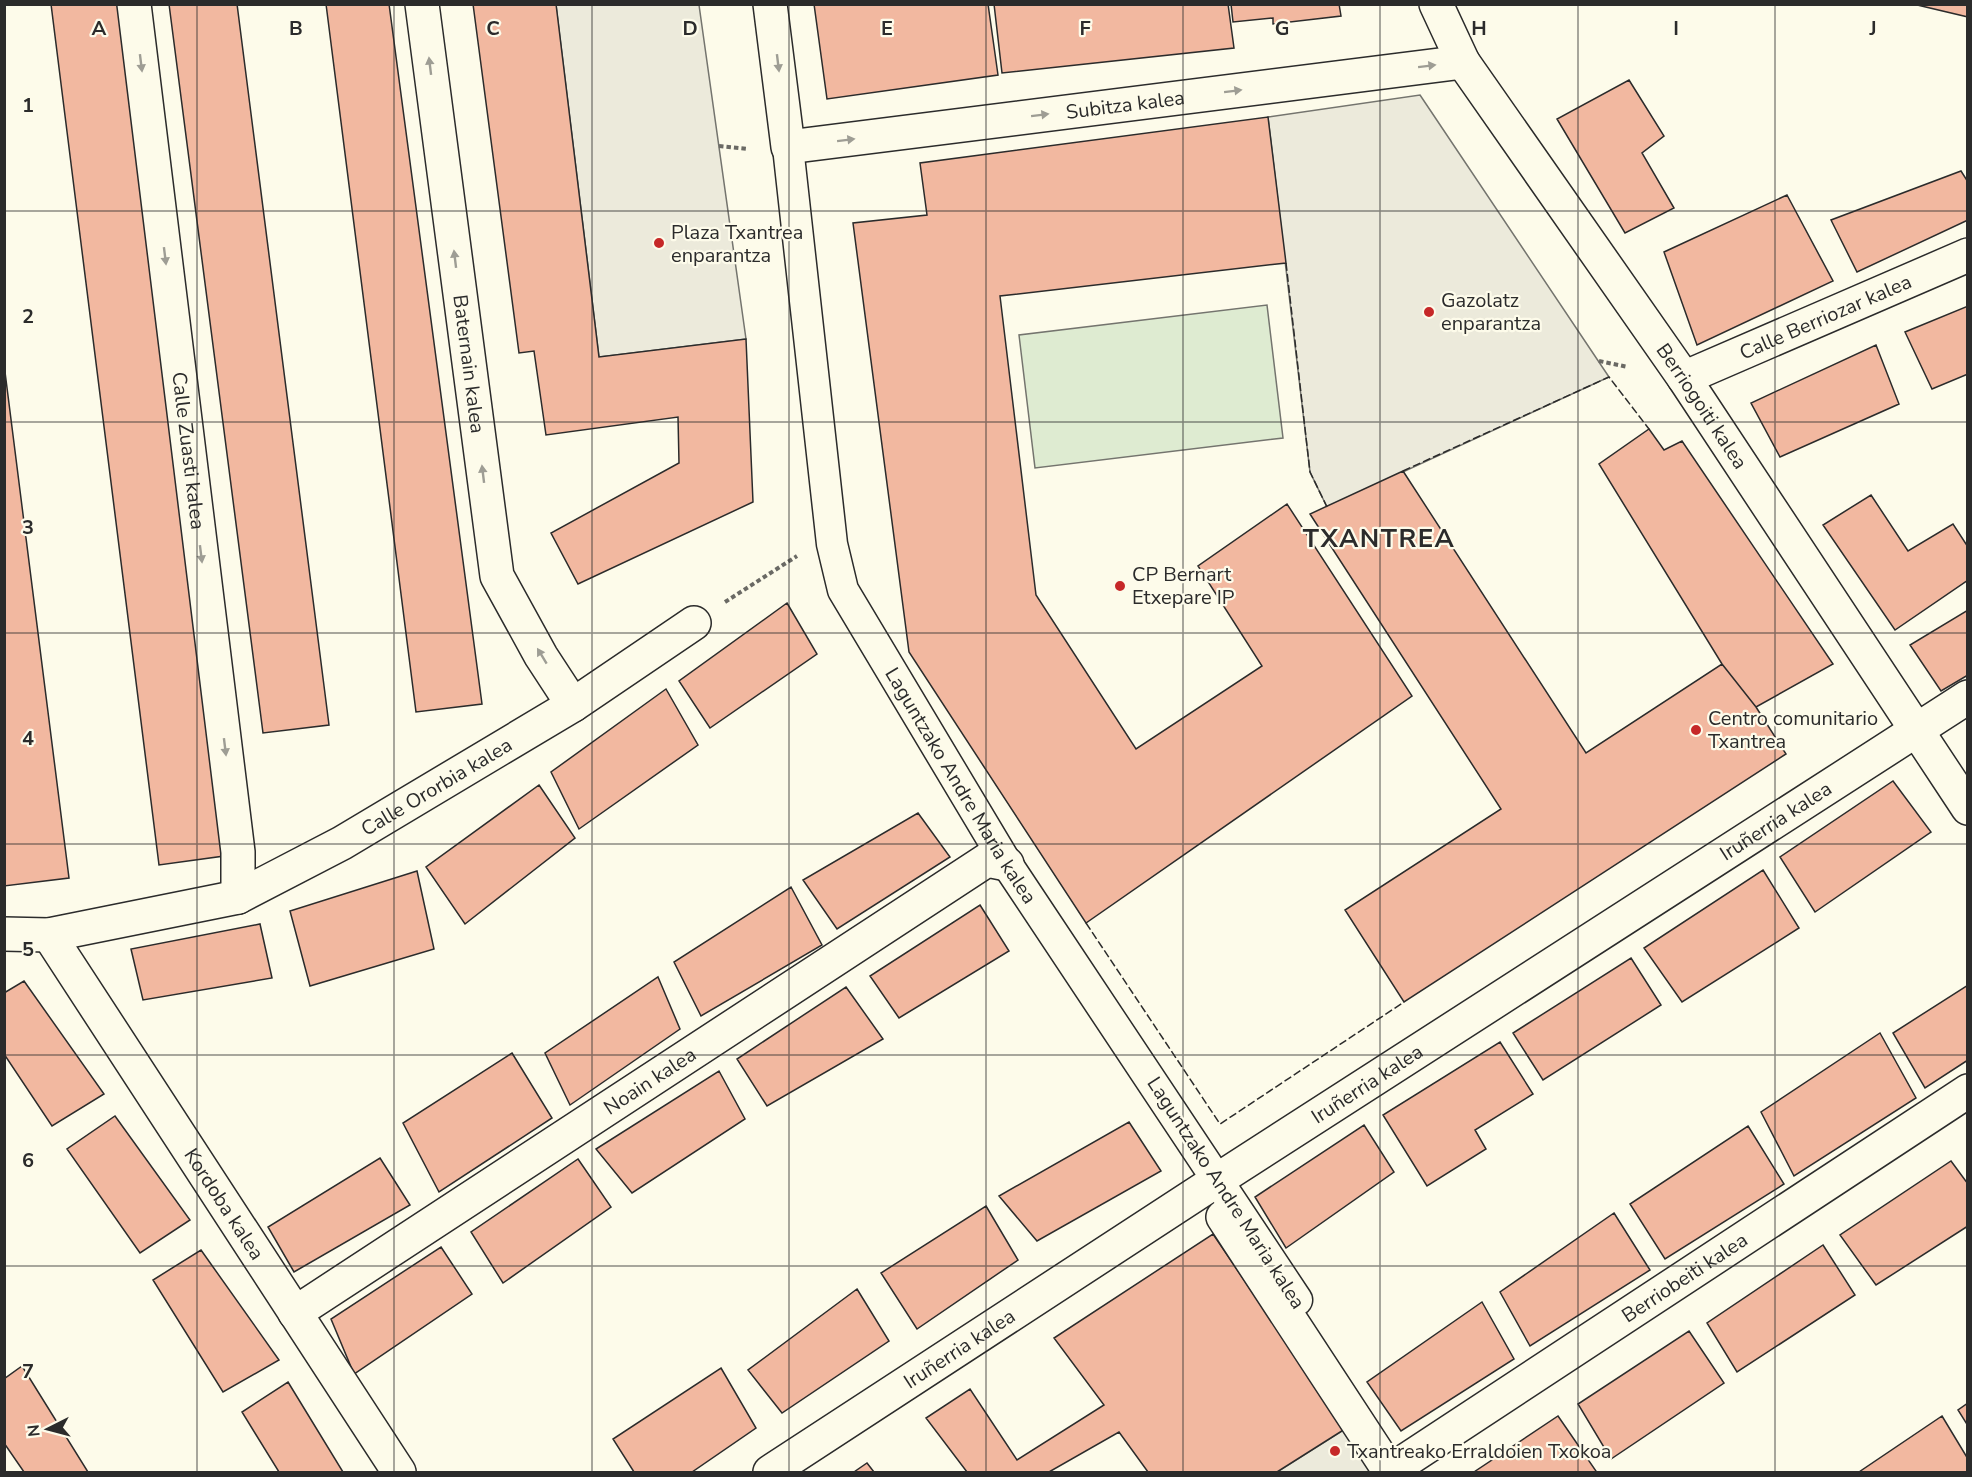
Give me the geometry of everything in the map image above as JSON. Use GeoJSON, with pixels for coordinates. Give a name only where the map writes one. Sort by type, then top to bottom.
{"type":"FeatureCollection","features":[{"type":"Feature","properties":{"kind":"street","name":"Calle Zuasti kalea"},"geometry":{"type":"LineString","coordinates":[[134,4],[238,852],[238,897]]}},
{"type":"Feature","properties":{"kind":"street","name":"Baternain kalea"},"geometry":{"type":"LineString","coordinates":[[422,4],[497,576],[541,656],[573,705]]}},
{"type":"Feature","properties":{"kind":"street","name":"Laguntzako Andre Maria kalea"},"geometry":{"type":"LineString","coordinates":[[770,4],[788,147],[831,544],[843,590],[1007,864],[1219,1179],[1400,1469]]}},
{"type":"Feature","properties":{"kind":"street","name":"Berriogoiti kalea"},"geometry":{"type":"LineString","coordinates":[[1436,4],[1463,62],[1684,378],[1968,808]]}},
{"type":"Feature","properties":{"kind":"street","name":"Subitza kalea"},"geometry":{"type":"LineString","coordinates":[[788,147],[1463,62]]}},
{"type":"Feature","properties":{"kind":"street","name":"Calle Berriozar kalea"},"geometry":{"type":"LineString","coordinates":[[1684,378],[1968,255]]}},
{"type":"Feature","properties":{"kind":"street","name":"Calle Ororbia kalea"},"geometry":{"type":"LineString","coordinates":[[4,934],[49,935],[238,897],[342,843],[573,705],[694,623]]}},
{"type":"Feature","properties":{"kind":"street","name":"Iruñerria kalea"},"geometry":{"type":"LineString","coordinates":[[778,1470],[1219,1179],[1968,697]]}},
{"type":"Feature","properties":{"kind":"street","name":"Noain kalea"},"geometry":{"type":"LineString","coordinates":[[295,1313],[987,860],[1007,864]]}},
{"type":"Feature","properties":{"kind":"street","name":"Kordoba kalea"},"geometry":{"type":"LineString","coordinates":[[49,935],[399,1473]]}},
{"type":"Feature","properties":{"kind":"street","name":"Berriobeiti kalea"},"geometry":{"type":"LineString","coordinates":[[1400,1469],[1968,1091]]}},
{"type":"Feature","properties":{"kind":"street","name":"Laguntzako Andre Maria kalea"},"geometry":{"type":"LineString","coordinates":[[1223,1217],[1400,1469]]}},
{"type":"Feature","properties":{"kind":"path"},"geometry":{"type":"LineString","coordinates":[[694,623],[794,557],[831,544]]}},
{"type":"Feature","properties":{"kind":"green space"},"geometry":{"type":"Polygon","coordinates":[[[1267,305],[1283,438],[1035,468],[1019,335],[1267,305]]]}},
{"type":"Feature","properties":{"kind":"shaded area","name":"Plaza Txantrea enparantza"},"geometry":{"type":"Polygon","coordinates":[[[556,5],[699,5],[746,339],[599,357],[556,5]]]}},
{"type":"Feature","properties":{"kind":"shaded area","name":"Gazolatz enparantza"},"geometry":{"type":"Polygon","coordinates":[[[1420,95],[1609,377],[1327,507],[1310,472],[1268,117],[1420,95]]]}},
{"type":"Feature","properties":{"kind":"shaded area","name":"Txantreako Erraldoien Txokoa"},"geometry":{"type":"Polygon","coordinates":[[[1345,1429],[1373,1472],[1277,1472],[1345,1429]]]}},
{"type":"Feature","properties":{"kind":"building"},"geometry":{"type":"Polygon","coordinates":[[[51,4],[122,4],[224,856],[159,865],[51,4]]]}},
{"type":"Feature","properties":{"kind":"building"},"geometry":{"type":"Polygon","coordinates":[[[169,4],[237,4],[329,725],[263,733],[169,4]]]}},
{"type":"Feature","properties":{"kind":"building"},"geometry":{"type":"Polygon","coordinates":[[[326,4],[389,4],[482,704],[416,712],[326,4]]]}},
{"type":"Feature","properties":{"kind":"building"},"geometry":{"type":"Polygon","coordinates":[[[473,4],[556,4],[599,357],[746,339],[753,502],[578,584],[551,533],[679,463],[678,417],[546,435],[534,351],[519,353],[473,4]]]}},
{"type":"Feature","properties":{"kind":"building"},"geometry":{"type":"Polygon","coordinates":[[[814,4],[988,4],[998,75],[827,99],[814,4]]]}},
{"type":"Feature","properties":{"kind":"building"},"geometry":{"type":"Polygon","coordinates":[[[994,4],[1228,4],[1234,48],[1002,73],[994,4]]]}},
{"type":"Feature","properties":{"kind":"building"},"geometry":{"type":"Polygon","coordinates":[[[1231,4],[1339,4],[1341,16],[1273,24],[1273,18],[1233,22],[1231,4]]]}},
{"type":"Feature","properties":{"kind":"building"},"geometry":{"type":"Polygon","coordinates":[[[1913,4],[1968,4],[1968,17],[1913,4]]]}},
{"type":"Feature","properties":{"kind":"building"},"geometry":{"type":"Polygon","coordinates":[[[1629,80],[1664,136],[1642,153],[1674,208],[1625,233],[1557,119],[1629,80]]]}},
{"type":"Feature","properties":{"kind":"building","name":"CP Bernart Etxepare IP"},"geometry":{"type":"Polygon","coordinates":[[[1268,117],[1286,263],[1000,296],[1036,595],[1136,749],[1262,666],[1198,566],[1287,504],[1412,696],[1086,923],[909,652],[853,223],[927,215],[920,163],[1268,117]]]}},
{"type":"Feature","properties":{"kind":"building"},"geometry":{"type":"Polygon","coordinates":[[[1961,171],[1968,182],[1968,220],[1857,272],[1831,220],[1961,171]]]}},
{"type":"Feature","properties":{"kind":"building"},"geometry":{"type":"Polygon","coordinates":[[[1787,195],[1833,281],[1697,345],[1664,252],[1787,195]]]}},
{"type":"Feature","properties":{"kind":"building"},"geometry":{"type":"Polygon","coordinates":[[[1968,306],[1968,374],[1932,389],[1905,332],[1968,306]]]}},
{"type":"Feature","properties":{"kind":"building"},"geometry":{"type":"Polygon","coordinates":[[[1876,345],[1899,404],[1780,457],[1751,403],[1876,345]]]}},
{"type":"Feature","properties":{"kind":"building"},"geometry":{"type":"Polygon","coordinates":[[[4,364],[69,878],[4,886],[4,364]]]}},
{"type":"Feature","properties":{"kind":"building"},"geometry":{"type":"Polygon","coordinates":[[[1649,429],[1664,450],[1682,441],[1833,664],[1756,707],[1722,664],[1599,464],[1649,429]]]}},
{"type":"Feature","properties":{"kind":"building","name":"Centro comunitario Txantrea"},"geometry":{"type":"Polygon","coordinates":[[[1403,471],[1586,753],[1722,664],[1756,707],[1786,754],[1404,1002],[1345,910],[1501,809],[1310,514],[1403,471]]]}},
{"type":"Feature","properties":{"kind":"building"},"geometry":{"type":"Polygon","coordinates":[[[1871,495],[1908,551],[1953,524],[1968,547],[1968,580],[1895,630],[1823,525],[1871,495]]]}},
{"type":"Feature","properties":{"kind":"building"},"geometry":{"type":"Polygon","coordinates":[[[787,603],[817,654],[710,728],[679,681],[787,603]]]}},
{"type":"Feature","properties":{"kind":"building"},"geometry":{"type":"Polygon","coordinates":[[[1968,610],[1968,675],[1941,691],[1910,645],[1968,610]]]}},
{"type":"Feature","properties":{"kind":"building"},"geometry":{"type":"Polygon","coordinates":[[[666,689],[698,745],[579,829],[551,772],[666,689]]]}},
{"type":"Feature","properties":{"kind":"building"},"geometry":{"type":"Polygon","coordinates":[[[1893,781],[1931,832],[1815,912],[1780,857],[1893,781]]]}},
{"type":"Feature","properties":{"kind":"building"},"geometry":{"type":"Polygon","coordinates":[[[539,785],[575,838],[465,924],[426,867],[539,785]]]}},
{"type":"Feature","properties":{"kind":"building"},"geometry":{"type":"Polygon","coordinates":[[[918,813],[950,857],[837,929],[803,880],[918,813]]]}},
{"type":"Feature","properties":{"kind":"building"},"geometry":{"type":"Polygon","coordinates":[[[1763,870],[1799,928],[1682,1002],[1644,948],[1763,870]]]}},
{"type":"Feature","properties":{"kind":"building"},"geometry":{"type":"Polygon","coordinates":[[[417,871],[434,949],[310,986],[290,911],[417,871]]]}},
{"type":"Feature","properties":{"kind":"building"},"geometry":{"type":"Polygon","coordinates":[[[791,887],[822,945],[701,1016],[674,962],[791,887]]]}},
{"type":"Feature","properties":{"kind":"building"},"geometry":{"type":"Polygon","coordinates":[[[980,905],[1009,951],[899,1018],[870,976],[980,905]]]}},
{"type":"Feature","properties":{"kind":"building"},"geometry":{"type":"Polygon","coordinates":[[[260,924],[272,978],[143,1000],[131,949],[260,924]]]}},
{"type":"Feature","properties":{"kind":"building"},"geometry":{"type":"Polygon","coordinates":[[[1631,958],[1661,1005],[1543,1080],[1513,1033],[1631,958]]]}},
{"type":"Feature","properties":{"kind":"building"},"geometry":{"type":"Polygon","coordinates":[[[658,977],[680,1029],[570,1105],[545,1053],[658,977]]]}},
{"type":"Feature","properties":{"kind":"building"},"geometry":{"type":"Polygon","coordinates":[[[24,981],[104,1094],[52,1126],[4,1054],[4,993],[24,981]]]}},
{"type":"Feature","properties":{"kind":"building"},"geometry":{"type":"Polygon","coordinates":[[[1968,985],[1968,1060],[1925,1088],[1893,1033],[1968,985]]]}},
{"type":"Feature","properties":{"kind":"building"},"geometry":{"type":"Polygon","coordinates":[[[846,987],[883,1039],[767,1106],[737,1059],[846,987]]]}},
{"type":"Feature","properties":{"kind":"building"},"geometry":{"type":"Polygon","coordinates":[[[1880,1033],[1916,1098],[1794,1176],[1761,1112],[1880,1033]]]}},
{"type":"Feature","properties":{"kind":"building"},"geometry":{"type":"Polygon","coordinates":[[[1500,1042],[1533,1094],[1475,1130],[1486,1149],[1427,1186],[1383,1115],[1500,1042]]]}},
{"type":"Feature","properties":{"kind":"building"},"geometry":{"type":"Polygon","coordinates":[[[512,1053],[552,1118],[439,1192],[403,1123],[512,1053]]]}},
{"type":"Feature","properties":{"kind":"building"},"geometry":{"type":"Polygon","coordinates":[[[719,1071],[745,1119],[632,1193],[596,1149],[719,1071]]]}},
{"type":"Feature","properties":{"kind":"building"},"geometry":{"type":"Polygon","coordinates":[[[115,1116],[190,1220],[140,1253],[67,1149],[115,1116]]]}},
{"type":"Feature","properties":{"kind":"building"},"geometry":{"type":"Polygon","coordinates":[[[1129,1122],[1161,1171],[1037,1241],[999,1196],[1129,1122]]]}},
{"type":"Feature","properties":{"kind":"building"},"geometry":{"type":"Polygon","coordinates":[[[1364,1125],[1394,1172],[1286,1248],[1255,1197],[1364,1125]]]}},
{"type":"Feature","properties":{"kind":"building"},"geometry":{"type":"Polygon","coordinates":[[[1748,1126],[1784,1184],[1665,1259],[1630,1204],[1748,1126]]]}},
{"type":"Feature","properties":{"kind":"building"},"geometry":{"type":"Polygon","coordinates":[[[380,1158],[410,1205],[294,1272],[268,1227],[380,1158]]]}},
{"type":"Feature","properties":{"kind":"building"},"geometry":{"type":"Polygon","coordinates":[[[578,1159],[611,1207],[503,1283],[471,1232],[578,1159]]]}},
{"type":"Feature","properties":{"kind":"building"},"geometry":{"type":"Polygon","coordinates":[[[1951,1161],[1968,1184],[1968,1226],[1876,1285],[1840,1235],[1951,1161]]]}},
{"type":"Feature","properties":{"kind":"building"},"geometry":{"type":"Polygon","coordinates":[[[986,1206],[1018,1260],[917,1329],[881,1273],[986,1206]]]}},
{"type":"Feature","properties":{"kind":"building"},"geometry":{"type":"Polygon","coordinates":[[[1614,1213],[1650,1270],[1530,1346],[1500,1292],[1614,1213]]]}},
{"type":"Feature","properties":{"kind":"building"},"geometry":{"type":"Polygon","coordinates":[[[1213,1234],[1345,1429],[1277,1472],[1148,1472],[1119,1432],[1049,1472],[967,1472],[926,1418],[970,1389],[1017,1460],[1104,1405],[1054,1338],[1213,1234]]]}},
{"type":"Feature","properties":{"kind":"building"},"geometry":{"type":"Polygon","coordinates":[[[1823,1245],[1855,1295],[1737,1372],[1707,1323],[1823,1245]]]}},
{"type":"Feature","properties":{"kind":"building"},"geometry":{"type":"Polygon","coordinates":[[[441,1247],[472,1294],[354,1374],[331,1319],[441,1247]]]}},
{"type":"Feature","properties":{"kind":"building"},"geometry":{"type":"Polygon","coordinates":[[[201,1250],[279,1360],[223,1392],[153,1280],[201,1250]]]}},
{"type":"Feature","properties":{"kind":"building"},"geometry":{"type":"Polygon","coordinates":[[[857,1289],[889,1341],[782,1413],[748,1370],[857,1289]]]}},
{"type":"Feature","properties":{"kind":"building"},"geometry":{"type":"Polygon","coordinates":[[[1482,1302],[1514,1359],[1401,1431],[1367,1382],[1482,1302]]]}},
{"type":"Feature","properties":{"kind":"building"},"geometry":{"type":"Polygon","coordinates":[[[1689,1331],[1724,1383],[1611,1459],[1578,1404],[1689,1331]]]}},
{"type":"Feature","properties":{"kind":"building"},"geometry":{"type":"Polygon","coordinates":[[[22,1366],[88,1472],[24,1472],[4,1443],[4,1379],[22,1366]]]}},
{"type":"Feature","properties":{"kind":"building"},"geometry":{"type":"Polygon","coordinates":[[[721,1368],[756,1428],[692,1472],[634,1472],[613,1439],[721,1368]]]}},
{"type":"Feature","properties":{"kind":"building"},"geometry":{"type":"Polygon","coordinates":[[[288,1382],[343,1472],[279,1472],[242,1412],[288,1382]]]}},
{"type":"Feature","properties":{"kind":"building"},"geometry":{"type":"Polygon","coordinates":[[[1968,1403],[1968,1426],[1958,1410],[1968,1403]]]}},
{"type":"Feature","properties":{"kind":"building"},"geometry":{"type":"Polygon","coordinates":[[[1558,1416],[1596,1471],[1474,1472],[1558,1416]]]}},
{"type":"Feature","properties":{"kind":"building"},"geometry":{"type":"Polygon","coordinates":[[[1942,1416],[1968,1459],[1968,1472],[1859,1472],[1942,1416]]]}},
{"type":"Feature","properties":{"kind":"building"},"geometry":{"type":"Polygon","coordinates":[[[867,1463],[874,1472],[854,1472],[867,1463]]]}},
{"type":"Feature","properties":{"kind":"fence"},"geometry":{"type":"LineString","coordinates":[[1286,263],[1310,472],[1327,507]]}},
{"type":"Feature","properties":{"kind":"fence"},"geometry":{"type":"LineString","coordinates":[[1403,471],[1609,377],[1649,429]]}},
{"type":"Feature","properties":{"kind":"fence"},"geometry":{"type":"LineString","coordinates":[[1086,923],[1220,1124],[1404,1002]]}},
{"type":"Feature","properties":{"kind":"place","name":"Plaza Txantrea enparantza"},"geometry":{"type":"Point","coordinates":[659,243]}},
{"type":"Feature","properties":{"kind":"place","name":"Gazolatz enparantza"},"geometry":{"type":"Point","coordinates":[1429,312]}},
{"type":"Feature","properties":{"kind":"place","name":"CP Bernart Etxepare IP"},"geometry":{"type":"Point","coordinates":[1120,586]}},
{"type":"Feature","properties":{"kind":"place","name":"Centro comunitario Txantrea"},"geometry":{"type":"Point","coordinates":[1696,730]}},
{"type":"Feature","properties":{"kind":"place","name":"Txantreako Erraldoien Txokoa"},"geometry":{"type":"Point","coordinates":[1335,1451]}},
{"type":"Feature","properties":{"kind":"district","name":"TXANTREA"},"geometry":{"type":"Point","coordinates":[1379,538]}}]}
